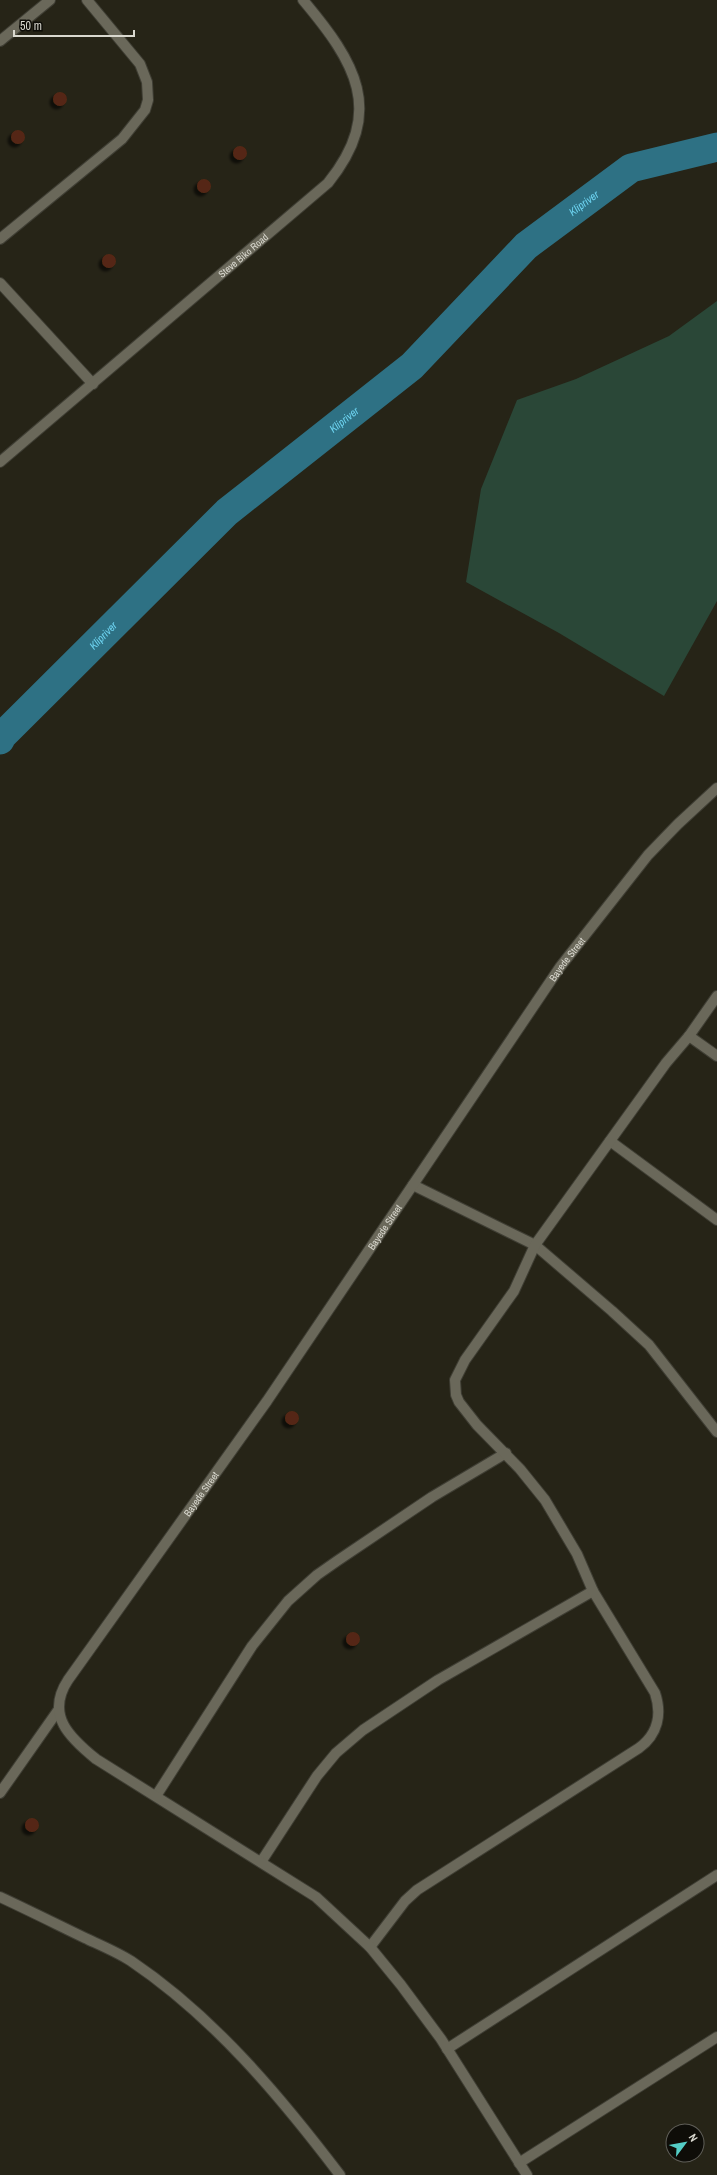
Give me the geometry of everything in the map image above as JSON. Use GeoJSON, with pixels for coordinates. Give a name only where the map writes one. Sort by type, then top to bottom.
{"type":"FeatureCollection","features":[{"type":"Feature","properties":{"kind":"street"},"geometry":{"type":"LineString","coordinates":[[0,40],[50,0]]}},
{"type":"Feature","properties":{"kind":"street"},"geometry":{"type":"LineString","coordinates":[[0,240],[122,139],[145,110],[148,100],[148,90],[145,74],[140,64],[87,0]]}},
{"type":"Feature","properties":{"kind":"street","name":"Steve Biko Road"},"geometry":{"type":"LineString","coordinates":[[0,462],[328,184],[348,155],[358,126],[359,100],[357,87],[344,53],[326,26],[303,0]]}},
{"type":"Feature","properties":{"kind":"street"},"geometry":{"type":"LineString","coordinates":[[0,283],[93,384]]}},
{"type":"Feature","properties":{"kind":"street","name":"Bayede Street"},"geometry":{"type":"LineString","coordinates":[[59,1710],[60,1695],[68,1680],[266,1401],[406,1197],[560,967],[600,914],[648,855],[683,819],[717,788]]}},
{"type":"Feature","properties":{"kind":"street"},"geometry":{"type":"LineString","coordinates":[[370,1947],[405,1901],[417,1890],[640,1748],[652,1736],[658,1716],[655,1692],[593,1591],[577,1554],[545,1500],[506,1453],[459,1402],[456,1395],[455,1380],[465,1360],[484,1336],[514,1291],[535,1245],[717,996]]}},
{"type":"Feature","properties":{"kind":"street"},"geometry":{"type":"LineString","coordinates":[[689,1036],[717,1056]]}},
{"type":"Feature","properties":{"kind":"street"},"geometry":{"type":"LineString","coordinates":[[610,1141],[717,1220]]}},
{"type":"Feature","properties":{"kind":"street"},"geometry":{"type":"LineString","coordinates":[[414,1185],[535,1245],[649,1345],[717,1432]]}},
{"type":"Feature","properties":{"kind":"street"},"geometry":{"type":"LineString","coordinates":[[156,1796],[252,1646],[288,1600],[317,1575],[337,1561],[432,1498],[506,1453]]}},
{"type":"Feature","properties":{"kind":"street"},"geometry":{"type":"LineString","coordinates":[[261,1862],[317,1776],[336,1753],[363,1730],[438,1680],[593,1591]]}},
{"type":"Feature","properties":{"kind":"street"},"geometry":{"type":"LineString","coordinates":[[59,1710],[64,1726],[77,1744],[96,1759],[316,1897],[370,1947],[402,1985],[447,2049],[527,2175]]}},
{"type":"Feature","properties":{"kind":"street"},"geometry":{"type":"LineString","coordinates":[[0,1793],[59,1710]]}},
{"type":"Feature","properties":{"kind":"street"},"geometry":{"type":"LineString","coordinates":[[447,2049],[717,1875]]}},
{"type":"Feature","properties":{"kind":"street"},"geometry":{"type":"LineString","coordinates":[[0,1896],[129,1960],[184,2002],[236,2051],[316,2144],[340,2175]]}},
{"type":"Feature","properties":{"kind":"street"},"geometry":{"type":"LineString","coordinates":[[519,2163],[717,2037]]}},
{"type":"Feature","properties":{"kind":"green space"},"geometry":{"type":"Polygon","coordinates":[[[717,301],[717,601],[664,696],[559,633],[466,582],[481,489],[517,400],[576,379],[669,336],[717,301]]]}},
{"type":"Feature","properties":{"kind":"building"},"geometry":{"type":"Polygon","coordinates":[[[57,92],[63,92],[67,96],[67,102],[63,106],[57,106],[53,102],[53,96],[57,92]]]}},
{"type":"Feature","properties":{"kind":"building"},"geometry":{"type":"Polygon","coordinates":[[[15,130],[21,130],[25,134],[25,140],[21,144],[15,144],[11,140],[11,134],[15,130]]]}},
{"type":"Feature","properties":{"kind":"building"},"geometry":{"type":"Polygon","coordinates":[[[237,146],[243,146],[247,150],[247,156],[243,160],[237,160],[233,156],[233,150],[237,146]]]}},
{"type":"Feature","properties":{"kind":"building"},"geometry":{"type":"Polygon","coordinates":[[[201,179],[207,179],[211,183],[211,189],[207,193],[201,193],[197,189],[197,183],[201,179]]]}},
{"type":"Feature","properties":{"kind":"building"},"geometry":{"type":"Polygon","coordinates":[[[106,254],[112,254],[116,258],[116,264],[112,268],[106,268],[102,264],[102,258],[106,254]]]}},
{"type":"Feature","properties":{"kind":"building"},"geometry":{"type":"Polygon","coordinates":[[[289,1411],[295,1411],[299,1415],[299,1421],[295,1425],[289,1425],[285,1421],[285,1415],[289,1411]]]}},
{"type":"Feature","properties":{"kind":"building"},"geometry":{"type":"Polygon","coordinates":[[[350,1632],[356,1632],[360,1636],[360,1642],[356,1646],[350,1646],[346,1642],[346,1636],[350,1632]]]}},
{"type":"Feature","properties":{"kind":"building"},"geometry":{"type":"Polygon","coordinates":[[[29,1818],[35,1818],[39,1822],[39,1828],[35,1832],[29,1832],[25,1828],[25,1822],[29,1818]]]}},
{"type":"Feature","properties":{"kind":"waterway","name":"Klipriver"},"geometry":{"type":"LineString","coordinates":[[0,740],[2,736],[227,512],[412,366],[526,246],[631,168],[717,147]]}}]}
